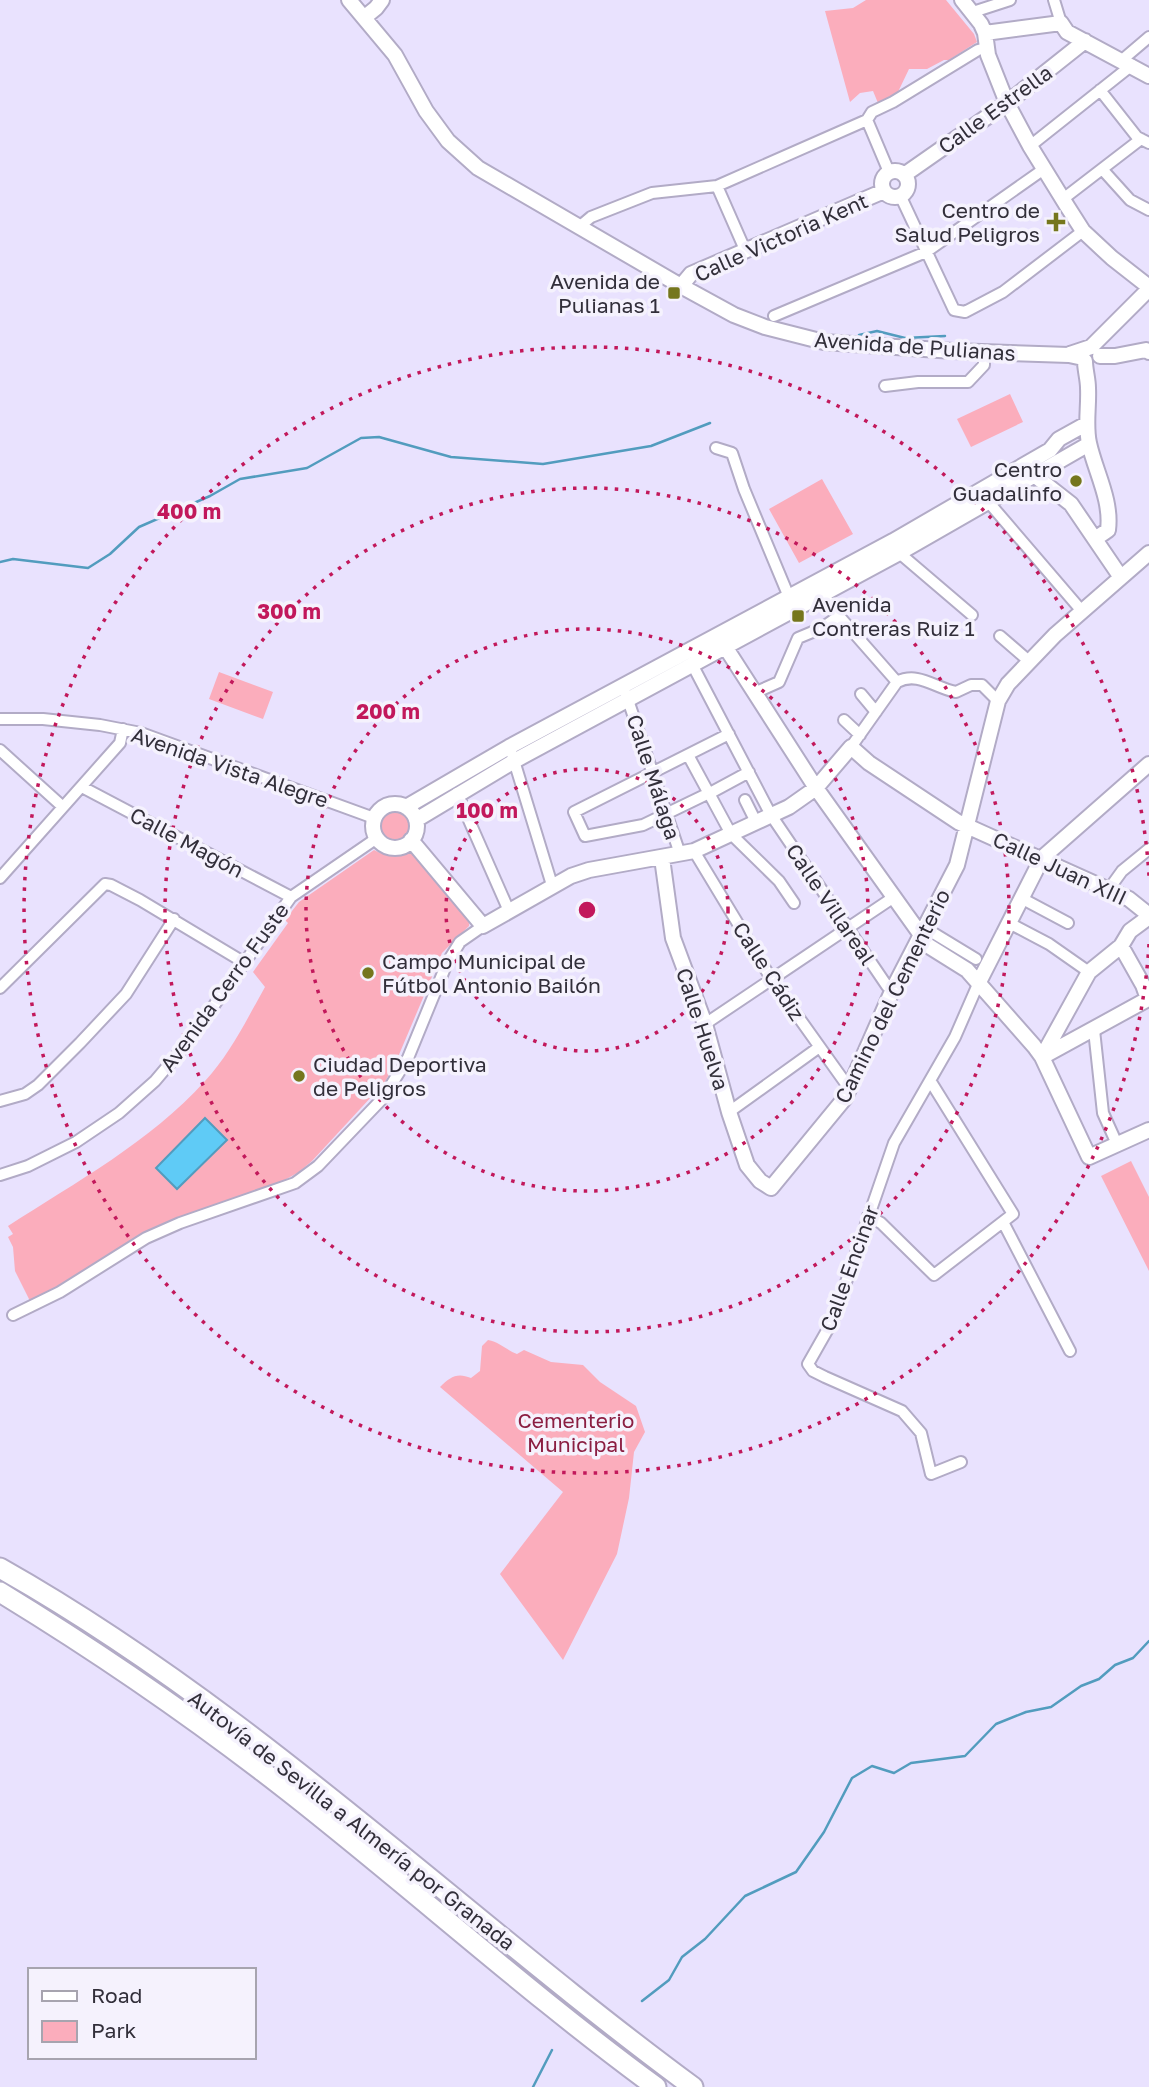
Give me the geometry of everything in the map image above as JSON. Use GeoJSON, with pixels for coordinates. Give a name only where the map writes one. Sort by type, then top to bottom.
{"type":"FeatureCollection","features":[{"type":"Feature","properties":{"kind":"highway","name":"Autovía de Sevilla a Almería por Granada"},"geometry":{"type":"LineString","coordinates":[[0,1568],[150,1663],[270,1750],[607,2023],[693,2087]]}},
{"type":"Feature","properties":{"kind":"highway","name":"Autovía de Sevilla a Almería por Granada"},"geometry":{"type":"LineString","coordinates":[[0,1592],[113,1663],[267,1774],[564,2016],[656,2087]]}},
{"type":"Feature","properties":{"kind":"street","name":"Avenida de Pulianas"},"geometry":{"type":"LineString","coordinates":[[349,0],[395,55],[426,111],[448,141],[478,168],[734,315],[794,336],[824,342],[984,352],[1115,356],[1146,350],[1149,352]]}},
{"type":"Feature","properties":{"kind":"street"},"geometry":{"type":"LineString","coordinates":[[365,17],[383,0]]}},
{"type":"Feature","properties":{"kind":"street"},"geometry":{"type":"LineString","coordinates":[[962,0],[972,12],[986,40],[1007,103],[1030,146],[1083,231],[1149,288],[1089,355],[1092,379],[1088,384],[1086,424],[1109,523],[1105,533],[1095,539]]}},
{"type":"Feature","properties":{"kind":"street"},"geometry":{"type":"LineString","coordinates":[[972,12],[1010,0]]}},
{"type":"Feature","properties":{"kind":"street"},"geometry":{"type":"LineString","coordinates":[[1054,0],[1061,23],[1067,32],[1149,76]]}},
{"type":"Feature","properties":{"kind":"street"},"geometry":{"type":"LineString","coordinates":[[579,227],[591,217],[652,193],[718,186],[867,120],[872,112],[978,50],[986,40],[1061,23]]}},
{"type":"Feature","properties":{"kind":"street"},"geometry":{"type":"LineString","coordinates":[[1030,146],[1100,90],[1149,37]]}},
{"type":"Feature","properties":{"kind":"street","name":"Calle Estrella"},"geometry":{"type":"LineString","coordinates":[[904,175],[1007,103],[1085,41]]}},
{"type":"Feature","properties":{"kind":"street"},"geometry":{"type":"LineString","coordinates":[[1100,90],[1136,137],[1145,141]]}},
{"type":"Feature","properties":{"kind":"street"},"geometry":{"type":"LineString","coordinates":[[867,120],[889,172]]}},
{"type":"Feature","properties":{"kind":"street"},"geometry":{"type":"LineString","coordinates":[[1063,199],[1145,141]]}},
{"type":"Feature","properties":{"kind":"street"},"geometry":{"type":"LineString","coordinates":[[774,316],[926,252],[1044,169]]}},
{"type":"Feature","properties":{"kind":"street"},"geometry":{"type":"LineString","coordinates":[[1102,169],[1130,200],[1149,210]]}},
{"type":"Feature","properties":{"kind":"street"},"geometry":{"type":"LineString","coordinates":[[897,171],[904,175],[907,185],[904,192],[892,196],[884,191],[882,180],[889,172],[897,171]]}},
{"type":"Feature","properties":{"kind":"street"},"geometry":{"type":"LineString","coordinates":[[718,186],[746,251]]}},
{"type":"Feature","properties":{"kind":"street","name":"Calle Victoria Kent"},"geometry":{"type":"LineString","coordinates":[[681,286],[691,275],[884,191]]}},
{"type":"Feature","properties":{"kind":"street"},"geometry":{"type":"LineString","coordinates":[[900,195],[954,310],[958,313],[1003,292],[1083,231]]}},
{"type":"Feature","properties":{"kind":"street"},"geometry":{"type":"LineString","coordinates":[[884,386],[918,382],[968,382],[984,365],[984,352]]}},
{"type":"Feature","properties":{"kind":"street"},"geometry":{"type":"LineString","coordinates":[[985,497],[1050,450],[1059,439],[1086,424]]}},
{"type":"Feature","properties":{"kind":"street"},"geometry":{"type":"LineString","coordinates":[[416,820],[626,693],[985,497],[1034,475],[1089,444]]}},
{"type":"Feature","properties":{"kind":"street"},"geometry":{"type":"LineString","coordinates":[[716,448],[732,453],[789,597]]}},
{"type":"Feature","properties":{"kind":"street"},"geometry":{"type":"LineString","coordinates":[[1034,475],[1071,504],[1120,576]]}},
{"type":"Feature","properties":{"kind":"street"},"geometry":{"type":"LineString","coordinates":[[985,497],[1081,611]]}},
{"type":"Feature","properties":{"kind":"street"},"geometry":{"type":"LineString","coordinates":[[897,547],[972,615]]}},
{"type":"Feature","properties":{"kind":"street"},"geometry":{"type":"LineString","coordinates":[[13,1315],[60,1292],[146,1238],[180,1223],[295,1183],[318,1166],[383,1098],[408,1058],[447,963],[460,942],[483,926],[552,885],[589,870],[687,852],[789,807],[816,788],[855,741],[897,681],[905,677],[956,692],[971,685],[982,685],[998,701],[1008,684],[1081,611],[1149,553]]}},
{"type":"Feature","properties":{"kind":"street"},"geometry":{"type":"LineString","coordinates":[[406,807],[416,820],[416,832],[411,840],[400,847],[384,845],[374,831],[374,818],[389,804],[406,807],[509,747],[692,666],[789,597],[819,589]]}},
{"type":"Feature","properties":{"kind":"street"},"geometry":{"type":"LineString","coordinates":[[819,589],[839,616],[897,681]]}},
{"type":"Feature","properties":{"kind":"street"},"geometry":{"type":"LineString","coordinates":[[754,693],[779,682],[798,638],[822,628],[839,616]]}},
{"type":"Feature","properties":{"kind":"street"},"geometry":{"type":"LineString","coordinates":[[1000,636],[1030,662]]}},
{"type":"Feature","properties":{"kind":"street"},"geometry":{"type":"LineString","coordinates":[[723,642],[816,788],[922,934],[979,982],[1042,1056],[1089,1157],[1149,1130]]}},
{"type":"Feature","properties":{"kind":"street","name":"Calle Villareal"},"geometry":{"type":"LineString","coordinates":[[692,666],[771,816],[887,986],[893,989]]}},
{"type":"Feature","properties":{"kind":"street","name":"Calle Málaga"},"geometry":{"type":"LineString","coordinates":[[626,693],[666,815],[687,852]]}},
{"type":"Feature","properties":{"kind":"street"},"geometry":{"type":"LineString","coordinates":[[861,694],[876,712]]}},
{"type":"Feature","properties":{"kind":"street","name":"Camino del Cementerio"},"geometry":{"type":"LineString","coordinates":[[771,1188],[845,1098],[893,989],[957,865],[998,701]]}},
{"type":"Feature","properties":{"kind":"street","name":"Avenida Vista Alegre"},"geometry":{"type":"LineString","coordinates":[[0,719],[43,719],[123,729],[374,818]]}},
{"type":"Feature","properties":{"kind":"street"},"geometry":{"type":"LineString","coordinates":[[844,720],[855,741]]}},
{"type":"Feature","properties":{"kind":"street"},"geometry":{"type":"LineString","coordinates":[[0,878],[120,743],[123,729]]}},
{"type":"Feature","properties":{"kind":"street"},"geometry":{"type":"LineString","coordinates":[[729,734],[574,812],[585,836],[643,825],[749,772]]}},
{"type":"Feature","properties":{"kind":"street","name":"Calle Juan XIII"},"geometry":{"type":"LineString","coordinates":[[855,741],[869,763],[958,822],[1109,889],[1129,899],[1149,916]]}},
{"type":"Feature","properties":{"kind":"street"},"geometry":{"type":"LineString","coordinates":[[509,747],[516,761],[552,885]]}},
{"type":"Feature","properties":{"kind":"street"},"geometry":{"type":"LineString","coordinates":[[0,750],[63,807]]}},
{"type":"Feature","properties":{"kind":"street"},"geometry":{"type":"LineString","coordinates":[[688,755],[731,834],[779,881],[794,904]]}},
{"type":"Feature","properties":{"kind":"street"},"geometry":{"type":"LineString","coordinates":[[979,982],[1042,858],[1148,768]]}},
{"type":"Feature","properties":{"kind":"street","name":"Calle Magón"},"geometry":{"type":"LineString","coordinates":[[82,787],[291,897]]}},
{"type":"Feature","properties":{"kind":"street"},"geometry":{"type":"LineString","coordinates":[[457,793],[509,911]]}},
{"type":"Feature","properties":{"kind":"street"},"geometry":{"type":"LineString","coordinates":[[745,800],[756,822]]}},
{"type":"Feature","properties":{"kind":"street","name":"Avenida Cerro Fuste"},"geometry":{"type":"LineString","coordinates":[[0,1175],[29,1166],[76,1142],[119,1113],[155,1081],[188,1042],[291,897],[377,838]]}},
{"type":"Feature","properties":{"kind":"street"},"geometry":{"type":"LineString","coordinates":[[411,840],[483,926]]}},
{"type":"Feature","properties":{"kind":"street"},"geometry":{"type":"LineString","coordinates":[[1109,889],[1122,871],[1149,849]]}},
{"type":"Feature","properties":{"kind":"street","name":"Calle Cádiz"},"geometry":{"type":"LineString","coordinates":[[687,852],[818,1048],[849,1088]]}},
{"type":"Feature","properties":{"kind":"street","name":"Calle Huelva"},"geometry":{"type":"LineString","coordinates":[[662,858],[673,938],[705,1024],[729,1112],[747,1165],[771,1188]]}},
{"type":"Feature","properties":{"kind":"street"},"geometry":{"type":"LineString","coordinates":[[0,988],[105,884],[111,884],[174,919],[245,963]]}},
{"type":"Feature","properties":{"kind":"street"},"geometry":{"type":"LineString","coordinates":[[705,1024],[894,897]]}},
{"type":"Feature","properties":{"kind":"street"},"geometry":{"type":"LineString","coordinates":[[1021,898],[1068,923]]}},
{"type":"Feature","properties":{"kind":"street"},"geometry":{"type":"LineString","coordinates":[[1042,1056],[1089,972],[1121,946],[1130,931],[1149,916]]}},
{"type":"Feature","properties":{"kind":"street"},"geometry":{"type":"LineString","coordinates":[[0,1101],[25,1094],[38,1085],[80,1043],[126,993],[174,919]]}},
{"type":"Feature","properties":{"kind":"street"},"geometry":{"type":"LineString","coordinates":[[1009,923],[1049,944],[1089,972]]}},
{"type":"Feature","properties":{"kind":"street"},"geometry":{"type":"LineString","coordinates":[[922,934],[976,959]]}},
{"type":"Feature","properties":{"kind":"street"},"geometry":{"type":"LineString","coordinates":[[1042,1056],[1149,1002],[1143,985],[1121,946]]}},
{"type":"Feature","properties":{"kind":"street","name":"Calle Encinar"},"geometry":{"type":"LineString","coordinates":[[961,1462],[931,1474],[921,1433],[902,1411],[813,1371],[808,1364],[834,1320],[894,1143],[914,1105],[931,1082],[979,982]]}},
{"type":"Feature","properties":{"kind":"street"},"geometry":{"type":"LineString","coordinates":[[1094,1030],[1103,1113],[1117,1144]]}},
{"type":"Feature","properties":{"kind":"street"},"geometry":{"type":"LineString","coordinates":[[729,1112],[818,1048]]}},
{"type":"Feature","properties":{"kind":"street"},"geometry":{"type":"LineString","coordinates":[[868,1216],[881,1223],[934,1275],[1013,1214],[931,1082]]}},
{"type":"Feature","properties":{"kind":"street"},"geometry":{"type":"LineString","coordinates":[[1003,1222],[1070,1351]]}},
{"type":"Feature","properties":{"kind":"green space"},"geometry":{"type":"Polygon","coordinates":[[[866,0],[946,0],[974,34],[977,42],[949,60],[927,69],[909,69],[898,92],[878,103],[873,91],[860,93],[850,102],[825,11],[853,8],[866,0]]]}},
{"type":"Feature","properties":{"kind":"green space"},"geometry":{"type":"Polygon","coordinates":[[[1010,394],[1023,422],[971,447],[957,419],[1010,394]]]}},
{"type":"Feature","properties":{"kind":"green space"},"geometry":{"type":"Polygon","coordinates":[[[822,479],[853,534],[799,563],[769,509],[822,479]]]}},
{"type":"Feature","properties":{"kind":"green space"},"geometry":{"type":"Polygon","coordinates":[[[219,672],[273,692],[263,719],[209,699],[219,672]]]}},
{"type":"Feature","properties":{"kind":"green space"},"geometry":{"type":"Polygon","coordinates":[[[395,810],[405,815],[410,825],[405,835],[395,840],[385,835],[380,825],[385,815],[395,810]]]}},
{"type":"Feature","properties":{"kind":"green space","name":"Ciudad Deportiva de Peligros"},"geometry":{"type":"Polygon","coordinates":[[[374,850],[394,856],[414,851],[470,917],[469,926],[442,953],[385,1082],[299,1172],[281,1182],[167,1222],[31,1303],[15,1271],[13,1247],[8,1237],[13,1234],[8,1226],[86,1177],[136,1142],[184,1103],[214,1071],[245,1024],[265,987],[253,972],[288,923],[285,920],[299,902],[374,850]]]}},
{"type":"Feature","properties":{"kind":"green space"},"geometry":{"type":"Polygon","coordinates":[[[1131,1161],[1149,1197],[1149,1271],[1101,1176],[1131,1161]]]}},
{"type":"Feature","properties":{"kind":"green space","name":"Cementerio Municipal"},"geometry":{"type":"Polygon","coordinates":[[[488,1340],[517,1354],[524,1350],[551,1362],[583,1365],[600,1382],[636,1406],[645,1432],[634,1452],[629,1498],[617,1554],[563,1660],[500,1574],[563,1492],[440,1387],[454,1376],[471,1378],[480,1371],[482,1346],[488,1340]]]}},
{"type":"Feature","properties":{"kind":"water"},"geometry":{"type":"Polygon","coordinates":[[[205,1118],[227,1140],[177,1189],[156,1168],[205,1118]]]}},
{"type":"Feature","properties":{"kind":"waterway"},"geometry":{"type":"LineString","coordinates":[[859,335],[877,331],[905,338],[945,336]]}},
{"type":"Feature","properties":{"kind":"waterway"},"geometry":{"type":"LineString","coordinates":[[0,562],[13,559],[88,568],[110,554],[139,527],[210,496],[240,479],[307,468],[361,438],[379,437],[451,457],[543,464],[651,446],[710,423]]}},
{"type":"Feature","properties":{"kind":"waterway"},"geometry":{"type":"LineString","coordinates":[[642,2001],[669,1980],[682,1957],[705,1939],[745,1896],[796,1872],[824,1832],[852,1778],[872,1766],[894,1773],[911,1763],[965,1756],[996,1724],[1026,1712],[1051,1707],[1081,1686],[1099,1679],[1115,1665],[1133,1658],[1149,1641]]}},
{"type":"Feature","properties":{"kind":"waterway"},"geometry":{"type":"LineString","coordinates":[[533,2087],[552,2050]]}},
{"type":"Feature","properties":{"kind":"place","name":"Centro de Salud Peligros"},"geometry":{"type":"Point","coordinates":[1056,222]}},
{"type":"Feature","properties":{"kind":"place","name":"Avenida de Pulianas 1"},"geometry":{"type":"Point","coordinates":[674,293]}},
{"type":"Feature","properties":{"kind":"place","name":"Centro Guadalinfo"},"geometry":{"type":"Point","coordinates":[1076,481]}},
{"type":"Feature","properties":{"kind":"place","name":"Avenida Contreras Ruiz 1"},"geometry":{"type":"Point","coordinates":[798,616]}},
{"type":"Feature","properties":{"kind":"place","name":"Campo Municipal de Fútbol Antonio Bailón"},"geometry":{"type":"Point","coordinates":[368,973]}},
{"type":"Feature","properties":{"kind":"place","name":"Ciudad Deportiva de Peligros"},"geometry":{"type":"Point","coordinates":[299,1076]}}]}
